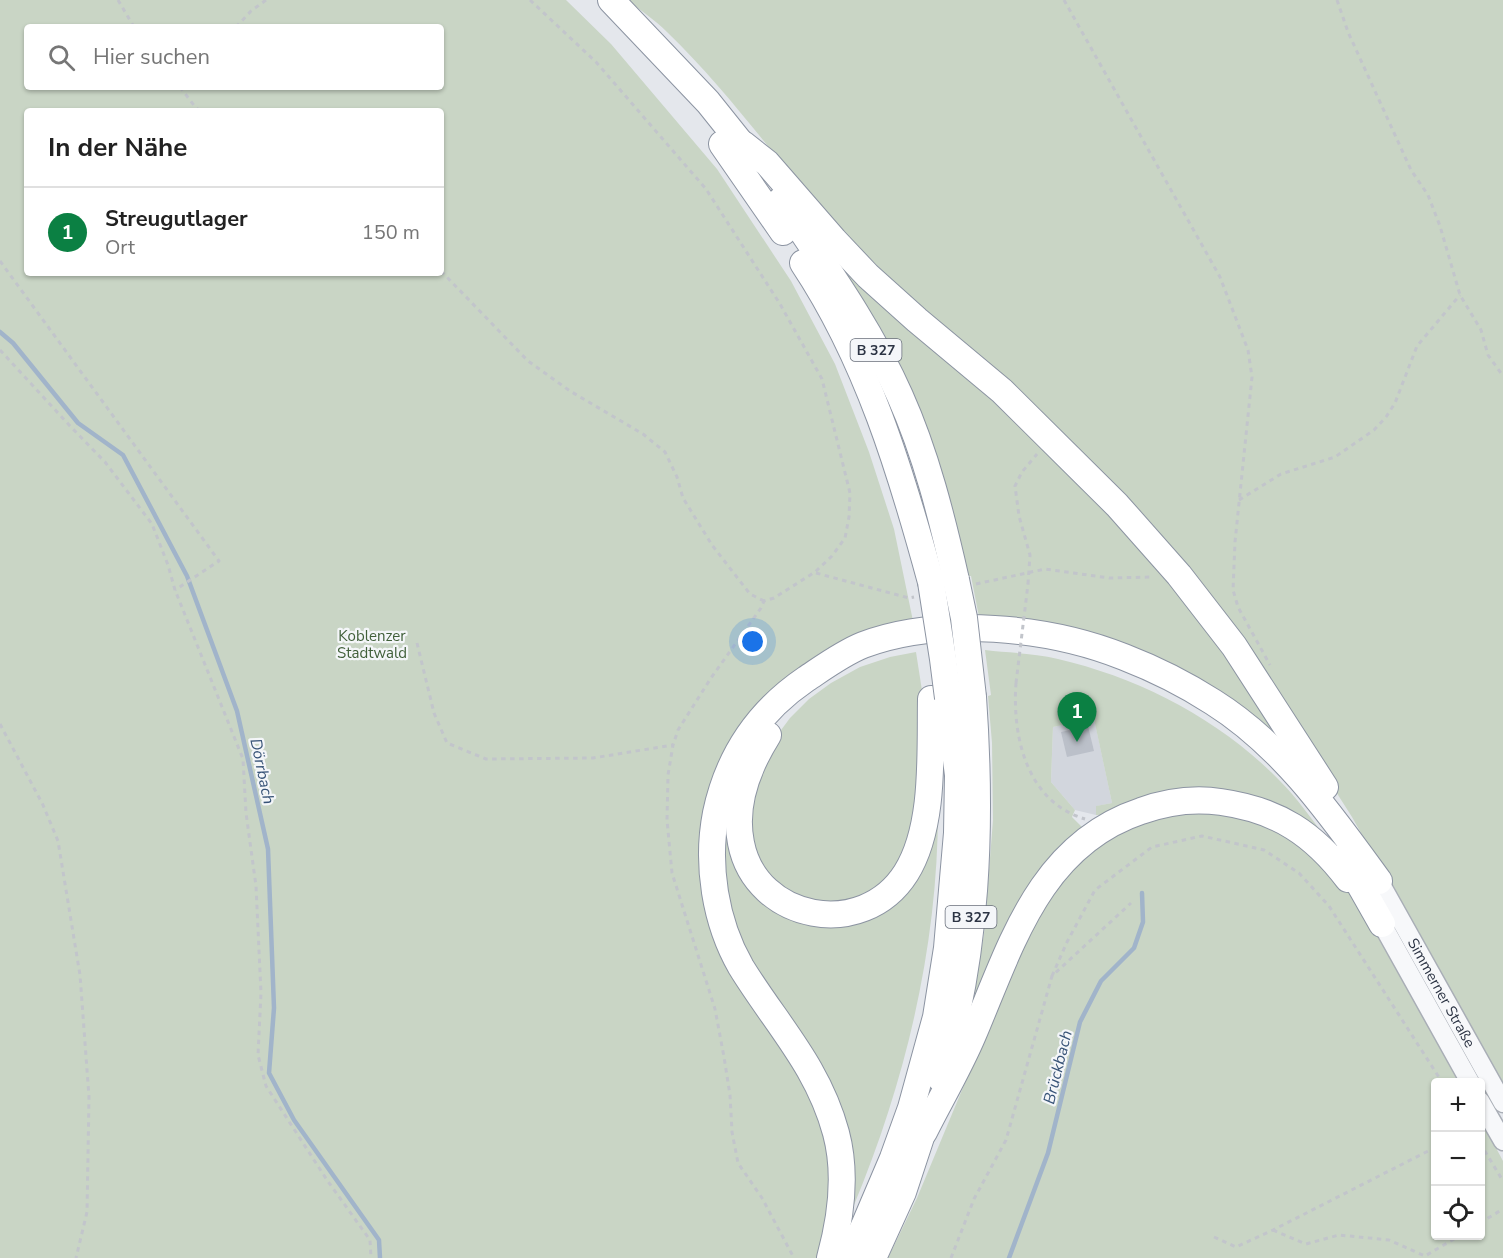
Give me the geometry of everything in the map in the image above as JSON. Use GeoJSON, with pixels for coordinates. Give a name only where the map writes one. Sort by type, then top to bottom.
{"type":"FeatureCollection","features":[{"type":"Feature","properties":{"kind":"highway","name":"B 327"},"geometry":{"type":"LineString","coordinates":[[590,0],[699,113],[733,158],[818,286],[849,344],[875,402],[891,448],[929,594],[939,699],[958,775],[957,832],[948,939],[936,1017],[911,1108],[893,1158],[849,1258]]}},
{"type":"Feature","properties":{"kind":"highway","name":"B 327"},"geometry":{"type":"LineString","coordinates":[[611,0],[678,69],[743,144],[834,279],[869,336],[900,395],[966,582],[964,618],[978,766],[978,829],[967,952],[942,1073],[924,1132],[903,1192],[873,1258]]}},
{"type":"Feature","properties":{"kind":"highway"},"geometry":{"type":"LineString","coordinates":[[743,144],[767,163],[868,276],[1053,438],[1118,505],[1179,575],[1234,646],[1269,698],[1332,798],[1379,881]]}},
{"type":"Feature","properties":{"kind":"highway"},"geometry":{"type":"LineString","coordinates":[[830,1258],[840,1213],[842,1176],[837,1135],[823,1097],[804,1059],[740,965],[729,943],[719,914],[714,887],[712,845],[716,813],[724,782],[737,752],[758,721],[786,692],[862,645],[903,634],[945,629],[987,629],[1032,633],[1071,641],[1122,656],[1171,677],[1216,704],[1258,736],[1297,774],[1325,807],[1379,881]]}},
{"type":"Feature","properties":{"kind":"highway"},"geometry":{"type":"LineString","coordinates":[[939,699],[926,809],[917,848],[897,885],[886,896],[866,908],[842,915],[813,914],[778,900],[761,885],[748,865],[741,843],[739,816],[742,788],[753,759],[770,732],[796,702],[831,676],[868,657],[907,646],[988,645],[1067,656],[1117,671],[1163,690],[1208,716],[1249,746],[1288,782],[1343,854],[1382,924]]}},
{"type":"Feature","properties":{"kind":"highway"},"geometry":{"type":"LineString","coordinates":[[924,1132],[972,1037],[1010,946],[1035,899],[1056,868],[1084,841],[1113,822],[1155,806],[1182,801],[1207,800],[1241,805],[1275,816],[1311,837],[1333,859],[1382,924]]}},
{"type":"Feature","properties":{"kind":"street","name":"Simmerner Straße"},"geometry":{"type":"LineString","coordinates":[[1379,881],[1503,1103]]}},
{"type":"Feature","properties":{"kind":"street","name":"Simmerner Straße"},"geometry":{"type":"LineString","coordinates":[[1382,924],[1467,1078]]}},
{"type":"Feature","properties":{"kind":"street"},"geometry":{"type":"LineString","coordinates":[[1485,1110],[1503,1141]]}},
{"type":"Feature","properties":{"kind":"path"},"geometry":{"type":"LineString","coordinates":[[118,0],[132,24]]}},
{"type":"Feature","properties":{"kind":"path"},"geometry":{"type":"LineString","coordinates":[[239,24],[266,0]]}},
{"type":"Feature","properties":{"kind":"path"},"geometry":{"type":"LineString","coordinates":[[444,274],[528,361],[570,391],[643,434],[665,452],[677,477],[683,498],[712,545],[750,594],[764,601],[774,598],[815,572],[845,538],[850,493],[822,379],[780,304],[706,189],[596,62],[530,0]]}},
{"type":"Feature","properties":{"kind":"path"},"geometry":{"type":"LineString","coordinates":[[1064,0],[1220,277],[1248,350],[1252,377],[1235,542],[1234,599],[1269,661],[1274,689],[1269,698]]}},
{"type":"Feature","properties":{"kind":"path"},"geometry":{"type":"LineString","coordinates":[[1337,0],[1348,32],[1411,170],[1428,195],[1440,226],[1460,295],[1481,330],[1488,356],[1503,376]]}},
{"type":"Feature","properties":{"kind":"path"},"geometry":{"type":"LineString","coordinates":[[182,90],[196,108]]}},
{"type":"Feature","properties":{"kind":"path"},"geometry":{"type":"LineString","coordinates":[[0,261],[219,561],[177,589]]}},
{"type":"Feature","properties":{"kind":"path"},"geometry":{"type":"LineString","coordinates":[[1239,500],[1281,474],[1335,456],[1374,429],[1395,403],[1418,346],[1460,295]]}},
{"type":"Feature","properties":{"kind":"path"},"geometry":{"type":"LineString","coordinates":[[0,350],[105,462],[145,515],[156,534],[243,759],[246,813],[256,886],[261,993],[258,1055],[266,1086],[369,1240],[370,1258]]}},
{"type":"Feature","properties":{"kind":"path"},"geometry":{"type":"LineString","coordinates":[[1053,438],[1028,465],[1015,486],[1019,516],[1030,555],[1016,683],[1016,725],[1026,763],[1040,789],[1065,812],[1088,820]]}},
{"type":"Feature","properties":{"kind":"path"},"geometry":{"type":"LineString","coordinates":[[966,582],[1046,569],[1089,576],[1130,579],[1179,575]]}},
{"type":"Feature","properties":{"kind":"path"},"geometry":{"type":"LineString","coordinates":[[815,572],[909,598],[929,594]]}},
{"type":"Feature","properties":{"kind":"path"},"geometry":{"type":"LineString","coordinates":[[764,601],[711,678],[684,721],[673,745],[668,775],[667,820],[672,873],[715,1009],[730,1095],[732,1132],[738,1162],[762,1198],[794,1258]]}},
{"type":"Feature","properties":{"kind":"path"},"geometry":{"type":"LineString","coordinates":[[417,643],[434,713],[447,743],[486,759],[593,758],[673,745]]}},
{"type":"Feature","properties":{"kind":"path"},"geometry":{"type":"LineString","coordinates":[[0,724],[43,805],[58,841],[80,975],[89,1109],[87,1212],[76,1258]]}},
{"type":"Feature","properties":{"kind":"path"},"geometry":{"type":"LineString","coordinates":[[951,1258],[974,1199],[1005,1140],[1052,976],[1067,942],[1095,890],[1152,848],[1202,836],[1264,850],[1299,873],[1329,906],[1440,1078]]}},
{"type":"Feature","properties":{"kind":"path"},"geometry":{"type":"LineString","coordinates":[[1052,976],[1131,903]]}},
{"type":"Feature","properties":{"kind":"path"},"geometry":{"type":"LineString","coordinates":[[1214,1237],[1236,1246],[1273,1230],[1431,1150]]}},
{"type":"Feature","properties":{"kind":"path"},"geometry":{"type":"LineString","coordinates":[[1485,1151],[1503,1180]]}},
{"type":"Feature","properties":{"kind":"path"},"geometry":{"type":"LineString","coordinates":[[1485,1220],[1503,1209]]}},
{"type":"Feature","properties":{"kind":"path"},"geometry":{"type":"LineString","coordinates":[[1273,1230],[1306,1244],[1339,1235],[1389,1240],[1425,1257],[1453,1240]]}},
{"type":"Feature","properties":{"kind":"shaded area"},"geometry":{"type":"Polygon","coordinates":[[[1094,718],[1112,803],[1097,806],[1096,815],[1075,810],[1051,782],[1053,727],[1094,718]]]}},
{"type":"Feature","properties":{"kind":"green space","name":"Koblenzer Stadtwald"},"geometry":{"type":"Polygon","coordinates":[[[0,0],[566,0],[611,44],[717,169],[791,281],[835,364],[869,452],[894,529],[913,621],[791,677],[706,877],[824,1116],[834,1189],[819,1258],[0,1258],[0,0]]]}},
{"type":"Feature","properties":{"kind":"green space"},"geometry":{"type":"Polygon","coordinates":[[[627,0],[1503,0],[1503,1086],[1352,817],[1277,699],[1279,691],[1258,660],[866,259],[812,194],[809,197],[740,112],[686,51],[658,23],[627,0]]]}},
{"type":"Feature","properties":{"kind":"green space"},"geometry":{"type":"Polygon","coordinates":[[[829,248],[999,399],[1107,510],[1190,608],[1271,719],[1280,744],[1217,693],[980,622],[971,576],[967,576],[829,248]]]}},
{"type":"Feature","properties":{"kind":"green space"},"geometry":{"type":"Polygon","coordinates":[[[985,650],[1040,655],[1089,667],[1178,704],[1232,739],[1257,759],[1292,794],[1326,838],[1278,810],[1096,815],[1096,806],[1112,803],[1094,719],[1053,727],[1051,782],[1075,810],[1072,817],[1086,831],[968,1024],[984,934],[993,820],[992,743],[988,696],[991,695],[985,650]]]}},
{"type":"Feature","properties":{"kind":"green space"},"geometry":{"type":"Polygon","coordinates":[[[916,652],[925,710],[918,814],[890,885],[838,910],[773,887],[745,828],[761,757],[790,718],[809,699],[831,683],[860,667],[890,657],[916,652]]]}},
{"type":"Feature","properties":{"kind":"green space"},"geometry":{"type":"Polygon","coordinates":[[[938,810],[937,861],[932,911],[916,1011],[889,1110],[854,1205],[844,1202],[797,1038],[725,915],[718,829],[733,830],[772,903],[868,914],[938,810]]]}},
{"type":"Feature","properties":{"kind":"green space"},"geometry":{"type":"Polygon","coordinates":[[[1202,811],[1264,820],[1325,860],[1363,908],[1458,1078],[1431,1078],[1431,1240],[1485,1240],[1485,1127],[1503,1161],[1503,1258],[888,1258],[917,1198],[972,1066],[1007,974],[1045,899],[1087,852],[1149,818],[1202,811]]]}},
{"type":"Feature","properties":{"kind":"building"},"geometry":{"type":"Polygon","coordinates":[[[1088,726],[1094,751],[1067,757],[1061,732],[1088,726]]]}},
{"type":"Feature","properties":{"kind":"waterway","name":"Dörrbach"},"geometry":{"type":"LineString","coordinates":[[0,332],[13,343],[78,423],[123,455],[187,576],[237,711],[268,849],[274,1008],[269,1073],[294,1120],[379,1240],[380,1258]]}},
{"type":"Feature","properties":{"kind":"waterway","name":"Brückbach"},"geometry":{"type":"LineString","coordinates":[[1009,1258],[1048,1153],[1080,1022],[1101,981],[1134,948],[1143,922],[1142,893]]}},
{"type":"Feature","properties":{"kind":"place","name":"Streugutlager"},"geometry":{"type":"Point","coordinates":[1077,742]}}]}
